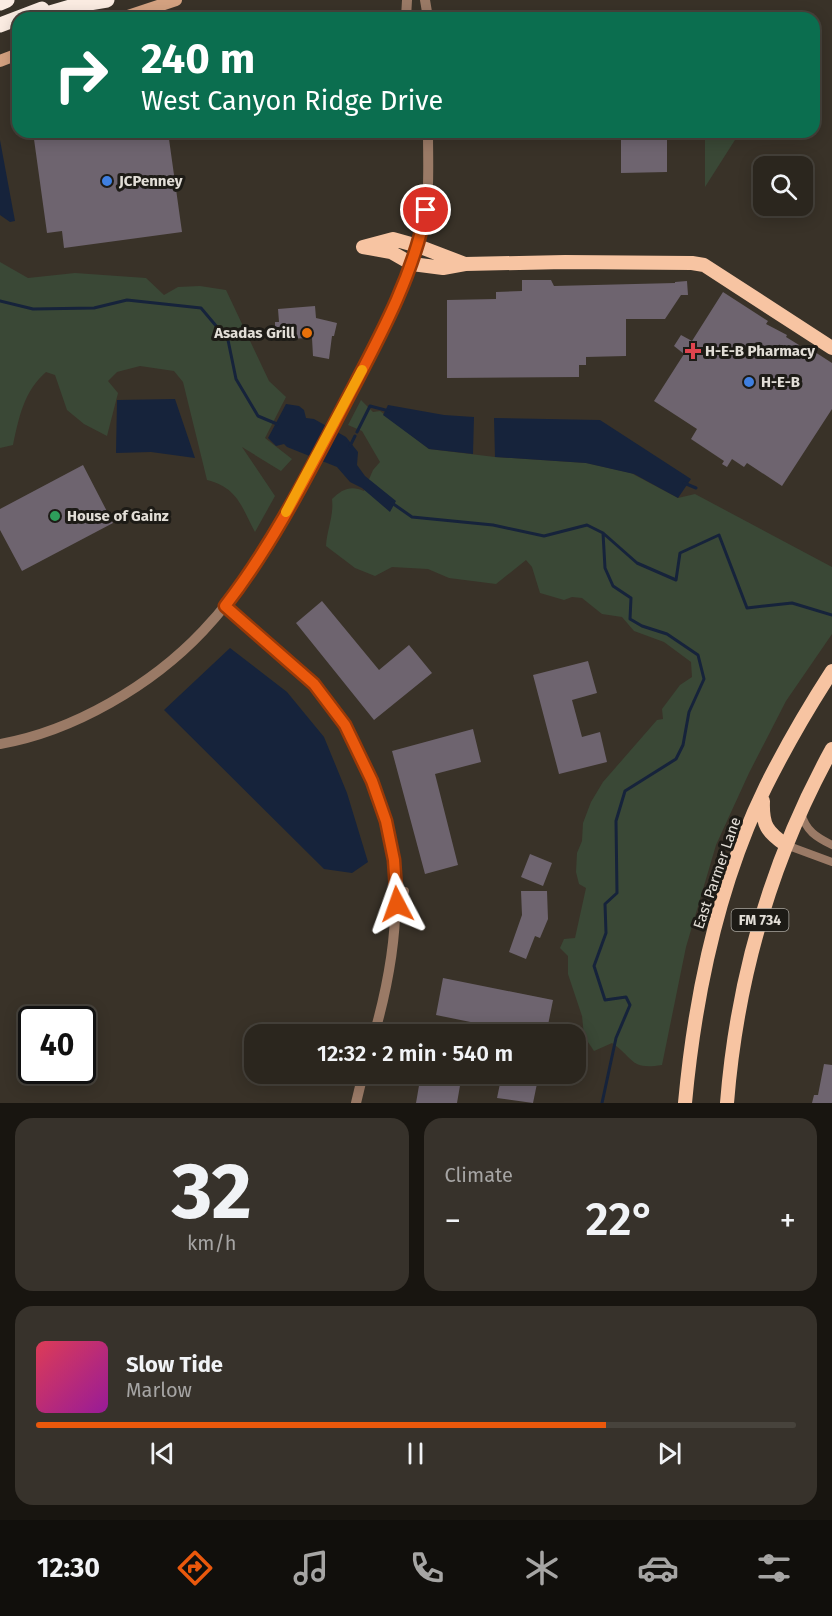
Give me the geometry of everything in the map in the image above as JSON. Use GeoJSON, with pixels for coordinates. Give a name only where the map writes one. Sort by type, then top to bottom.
{"type":"FeatureCollection","features":[{"type":"Feature","properties":{"kind":"highway"},"geometry":{"type":"LineString","coordinates":[[0,3],[7,0]]}},
{"type":"Feature","properties":{"kind":"highway"},"geometry":{"type":"LineString","coordinates":[[32,12],[71,0]]}},
{"type":"Feature","properties":{"kind":"highway"},"geometry":{"type":"LineString","coordinates":[[53,12],[107,0]]}},
{"type":"Feature","properties":{"kind":"main road"},"geometry":{"type":"LineString","coordinates":[[140,12],[176,0]]}},
{"type":"Feature","properties":{"kind":"main road"},"geometry":{"type":"LineString","coordinates":[[465,264],[393,239],[363,247],[391,252],[412,264],[443,268],[465,264],[566,262],[704,265],[832,348]]}},
{"type":"Feature","properties":{"kind":"main road","name":"East Parmer Lane"},"geometry":{"type":"LineString","coordinates":[[685,1103],[694,1026],[704,970],[718,914],[737,856],[765,787],[802,718],[832,671]]}},
{"type":"Feature","properties":{"kind":"main road","name":"FM 734"},"geometry":{"type":"LineString","coordinates":[[727,1103],[734,1036],[755,936],[786,845],[815,780],[832,749]]}},
{"type":"Feature","properties":{"kind":"main road"},"geometry":{"type":"LineString","coordinates":[[765,787],[764,822],[769,832],[786,845]]}},
{"type":"Feature","properties":{"kind":"street"},"geometry":{"type":"LineString","coordinates":[[0,744],[26,739],[58,728],[136,687],[172,660],[225,606],[258,559],[307,476],[412,264],[426,210],[428,138]]}},
{"type":"Feature","properties":{"kind":"street"},"geometry":{"type":"LineString","coordinates":[[225,606],[314,684],[345,725],[372,781],[386,821],[400,891],[393,949],[377,1024]]}},
{"type":"Feature","properties":{"kind":"street"},"geometry":{"type":"LineString","coordinates":[[801,812],[808,830],[832,845]]}},
{"type":"Feature","properties":{"kind":"street"},"geometry":{"type":"LineString","coordinates":[[786,845],[832,862]]}},
{"type":"Feature","properties":{"kind":"street"},"geometry":{"type":"LineString","coordinates":[[356,1103],[361,1084]]}},
{"type":"Feature","properties":{"kind":"green space"},"geometry":{"type":"Polygon","coordinates":[[[705,138],[736,138],[705,187],[705,138]]]}},
{"type":"Feature","properties":{"kind":"green space"},"geometry":{"type":"Polygon","coordinates":[[[0,262],[28,278],[75,273],[146,278],[164,295],[178,287],[200,286],[226,290],[269,381],[286,397],[265,438],[292,459],[281,471],[242,447],[275,496],[255,532],[242,506],[232,493],[217,483],[207,480],[183,382],[174,371],[140,366],[117,372],[108,381],[118,393],[107,436],[84,424],[67,410],[55,375],[46,372],[27,396],[13,445],[0,448],[0,262]]]}},
{"type":"Feature","properties":{"kind":"green space"},"geometry":{"type":"Polygon","coordinates":[[[361,400],[373,412],[380,411],[429,449],[495,457],[586,463],[631,473],[678,498],[695,494],[832,567],[832,634],[786,701],[716,845],[686,947],[662,1065],[638,1064],[612,1043],[594,1051],[586,1039],[586,1024],[583,1024],[568,974],[568,956],[560,948],[564,939],[575,938],[586,888],[579,884],[576,872],[577,853],[582,841],[583,823],[591,802],[603,782],[657,720],[663,719],[662,709],[680,685],[692,677],[691,662],[664,642],[634,631],[622,617],[602,614],[582,598],[572,597],[564,600],[540,593],[532,567],[526,560],[496,584],[449,578],[428,569],[392,567],[375,576],[355,568],[326,546],[332,499],[347,489],[355,488],[364,491],[373,470],[380,462],[362,431],[348,425],[361,400]]]}},
{"type":"Feature","properties":{"kind":"water"},"geometry":{"type":"Polygon","coordinates":[[[0,140],[15,221],[10,222],[0,215],[0,140]]]}},
{"type":"Feature","properties":{"kind":"water"},"geometry":{"type":"Polygon","coordinates":[[[175,399],[195,458],[151,452],[116,453],[117,400],[175,399]]]}},
{"type":"Feature","properties":{"kind":"water"},"geometry":{"type":"Polygon","coordinates":[[[286,404],[299,406],[304,410],[306,418],[314,419],[346,437],[358,452],[357,465],[365,476],[396,501],[390,512],[362,488],[350,482],[337,467],[284,444],[276,446],[268,438],[286,404]]]}},
{"type":"Feature","properties":{"kind":"water"},"geometry":{"type":"Polygon","coordinates":[[[388,405],[444,415],[474,417],[473,454],[429,449],[383,415],[388,405]]]}},
{"type":"Feature","properties":{"kind":"water"},"geometry":{"type":"Polygon","coordinates":[[[494,418],[600,420],[691,479],[678,498],[634,474],[586,463],[495,457],[494,418]]]}},
{"type":"Feature","properties":{"kind":"water"},"geometry":{"type":"Polygon","coordinates":[[[230,648],[287,692],[324,737],[347,793],[368,862],[352,873],[324,869],[164,710],[230,648]]]}},
{"type":"Feature","properties":{"kind":"building","name":"JCPenney"},"geometry":{"type":"Polygon","coordinates":[[[34,138],[169,138],[182,232],[64,248],[62,231],[47,233],[34,138]]]}},
{"type":"Feature","properties":{"kind":"building"},"geometry":{"type":"Polygon","coordinates":[[[621,138],[667,138],[667,172],[621,173],[621,138]]]}},
{"type":"Feature","properties":{"kind":"building"},"geometry":{"type":"Polygon","coordinates":[[[522,280],[551,280],[554,286],[687,281],[688,295],[681,295],[665,319],[626,319],[626,356],[586,357],[586,365],[579,365],[579,377],[447,378],[447,300],[496,299],[496,292],[522,291],[522,280]]]}},
{"type":"Feature","properties":{"kind":"building","name":"H-E-B"},"geometry":{"type":"Polygon","coordinates":[[[723,292],[768,321],[766,324],[787,335],[786,337],[799,345],[797,349],[800,351],[804,345],[832,363],[832,409],[782,486],[747,463],[744,467],[732,459],[727,467],[722,464],[724,461],[691,439],[697,429],[654,401],[684,354],[674,346],[681,335],[692,341],[723,292]]]}},
{"type":"Feature","properties":{"kind":"building","name":"Asadas Grill"},"geometry":{"type":"Polygon","coordinates":[[[315,306],[316,318],[337,323],[334,336],[332,336],[329,359],[313,356],[312,338],[280,339],[279,330],[275,330],[275,322],[279,322],[278,309],[315,306]]]}},
{"type":"Feature","properties":{"kind":"building","name":"House of Gainz"},"geometry":{"type":"Polygon","coordinates":[[[83,465],[113,523],[22,571],[0,530],[0,509],[83,465]]]}},
{"type":"Feature","properties":{"kind":"building"},"geometry":{"type":"Polygon","coordinates":[[[322,601],[379,670],[409,645],[432,673],[374,720],[296,623],[322,601]]]}},
{"type":"Feature","properties":{"kind":"building"},"geometry":{"type":"Polygon","coordinates":[[[588,661],[597,693],[572,700],[582,737],[600,732],[607,762],[559,774],[533,675],[588,661]]]}},
{"type":"Feature","properties":{"kind":"building"},"geometry":{"type":"Polygon","coordinates":[[[473,729],[481,762],[435,774],[458,865],[425,874],[392,751],[473,729]]]}},
{"type":"Feature","properties":{"kind":"building"},"geometry":{"type":"Polygon","coordinates":[[[530,854],[552,863],[543,886],[521,877],[530,854]]]}},
{"type":"Feature","properties":{"kind":"building"},"geometry":{"type":"Polygon","coordinates":[[[521,891],[547,891],[548,919],[540,938],[535,936],[526,959],[509,952],[522,915],[521,891]]]}},
{"type":"Feature","properties":{"kind":"building"},"geometry":{"type":"Polygon","coordinates":[[[443,978],[553,1000],[548,1024],[480,1024],[436,1015],[443,978]]]}},
{"type":"Feature","properties":{"kind":"building"},"geometry":{"type":"Polygon","coordinates":[[[824,1064],[832,1065],[832,1103],[812,1103],[814,1095],[818,1095],[824,1064]]]}},
{"type":"Feature","properties":{"kind":"building"},"geometry":{"type":"Polygon","coordinates":[[[419,1084],[460,1084],[457,1103],[416,1103],[419,1084]]]}},
{"type":"Feature","properties":{"kind":"building"},"geometry":{"type":"Polygon","coordinates":[[[500,1084],[537,1084],[533,1103],[497,1098],[500,1084]]]}},
{"type":"Feature","properties":{"kind":"waterway"},"geometry":{"type":"LineString","coordinates":[[0,301],[33,309],[94,308],[127,300],[201,308],[228,340],[236,379],[258,416],[277,424]]}},
{"type":"Feature","properties":{"kind":"waterway"},"geometry":{"type":"LineString","coordinates":[[357,432],[370,406],[389,411]]}},
{"type":"Feature","properties":{"kind":"waterway"},"geometry":{"type":"LineString","coordinates":[[350,446],[355,436]]}},
{"type":"Feature","properties":{"kind":"waterway"},"geometry":{"type":"LineString","coordinates":[[684,483],[696,488]]}},
{"type":"Feature","properties":{"kind":"waterway"},"geometry":{"type":"LineString","coordinates":[[392,503],[412,517],[493,525],[544,536],[587,525],[603,533],[637,563],[676,580],[680,553],[719,535],[747,608],[792,603],[832,615]]}},
{"type":"Feature","properties":{"kind":"waterway"},"geometry":{"type":"LineString","coordinates":[[602,1103],[616,1038],[630,1005],[626,997],[605,1000],[594,966],[606,933],[605,904],[617,893],[616,821],[625,791],[676,759],[683,745],[689,712],[704,679],[698,655],[667,634],[642,626],[630,619],[631,598],[613,586],[605,568],[603,533]]}},
{"type":"Feature","properties":{"kind":"slow traffic"},"geometry":{"type":"LineString","coordinates":[[286,512],[362,370]]}},
{"type":"Feature","properties":{"kind":"place","name":"JCPenney"},"geometry":{"type":"Point","coordinates":[107,181]}},
{"type":"Feature","properties":{"kind":"place","name":"Asadas Grill"},"geometry":{"type":"Point","coordinates":[307,333]}},
{"type":"Feature","properties":{"kind":"place","name":"H-E-B Pharmacy"},"geometry":{"type":"Point","coordinates":[693,351]}},
{"type":"Feature","properties":{"kind":"place","name":"H-E-B"},"geometry":{"type":"Point","coordinates":[749,382]}},
{"type":"Feature","properties":{"kind":"place","name":"House of Gainz"},"geometry":{"type":"Point","coordinates":[55,516]}},
{"type":"Feature","properties":{"kind":"route"},"geometry":{"type":"LineString","coordinates":[[397,904],[394,860],[386,821],[372,781],[345,725],[314,684],[225,606],[240,588],[304,480],[367,361],[412,264],[426,210]]}}]}
